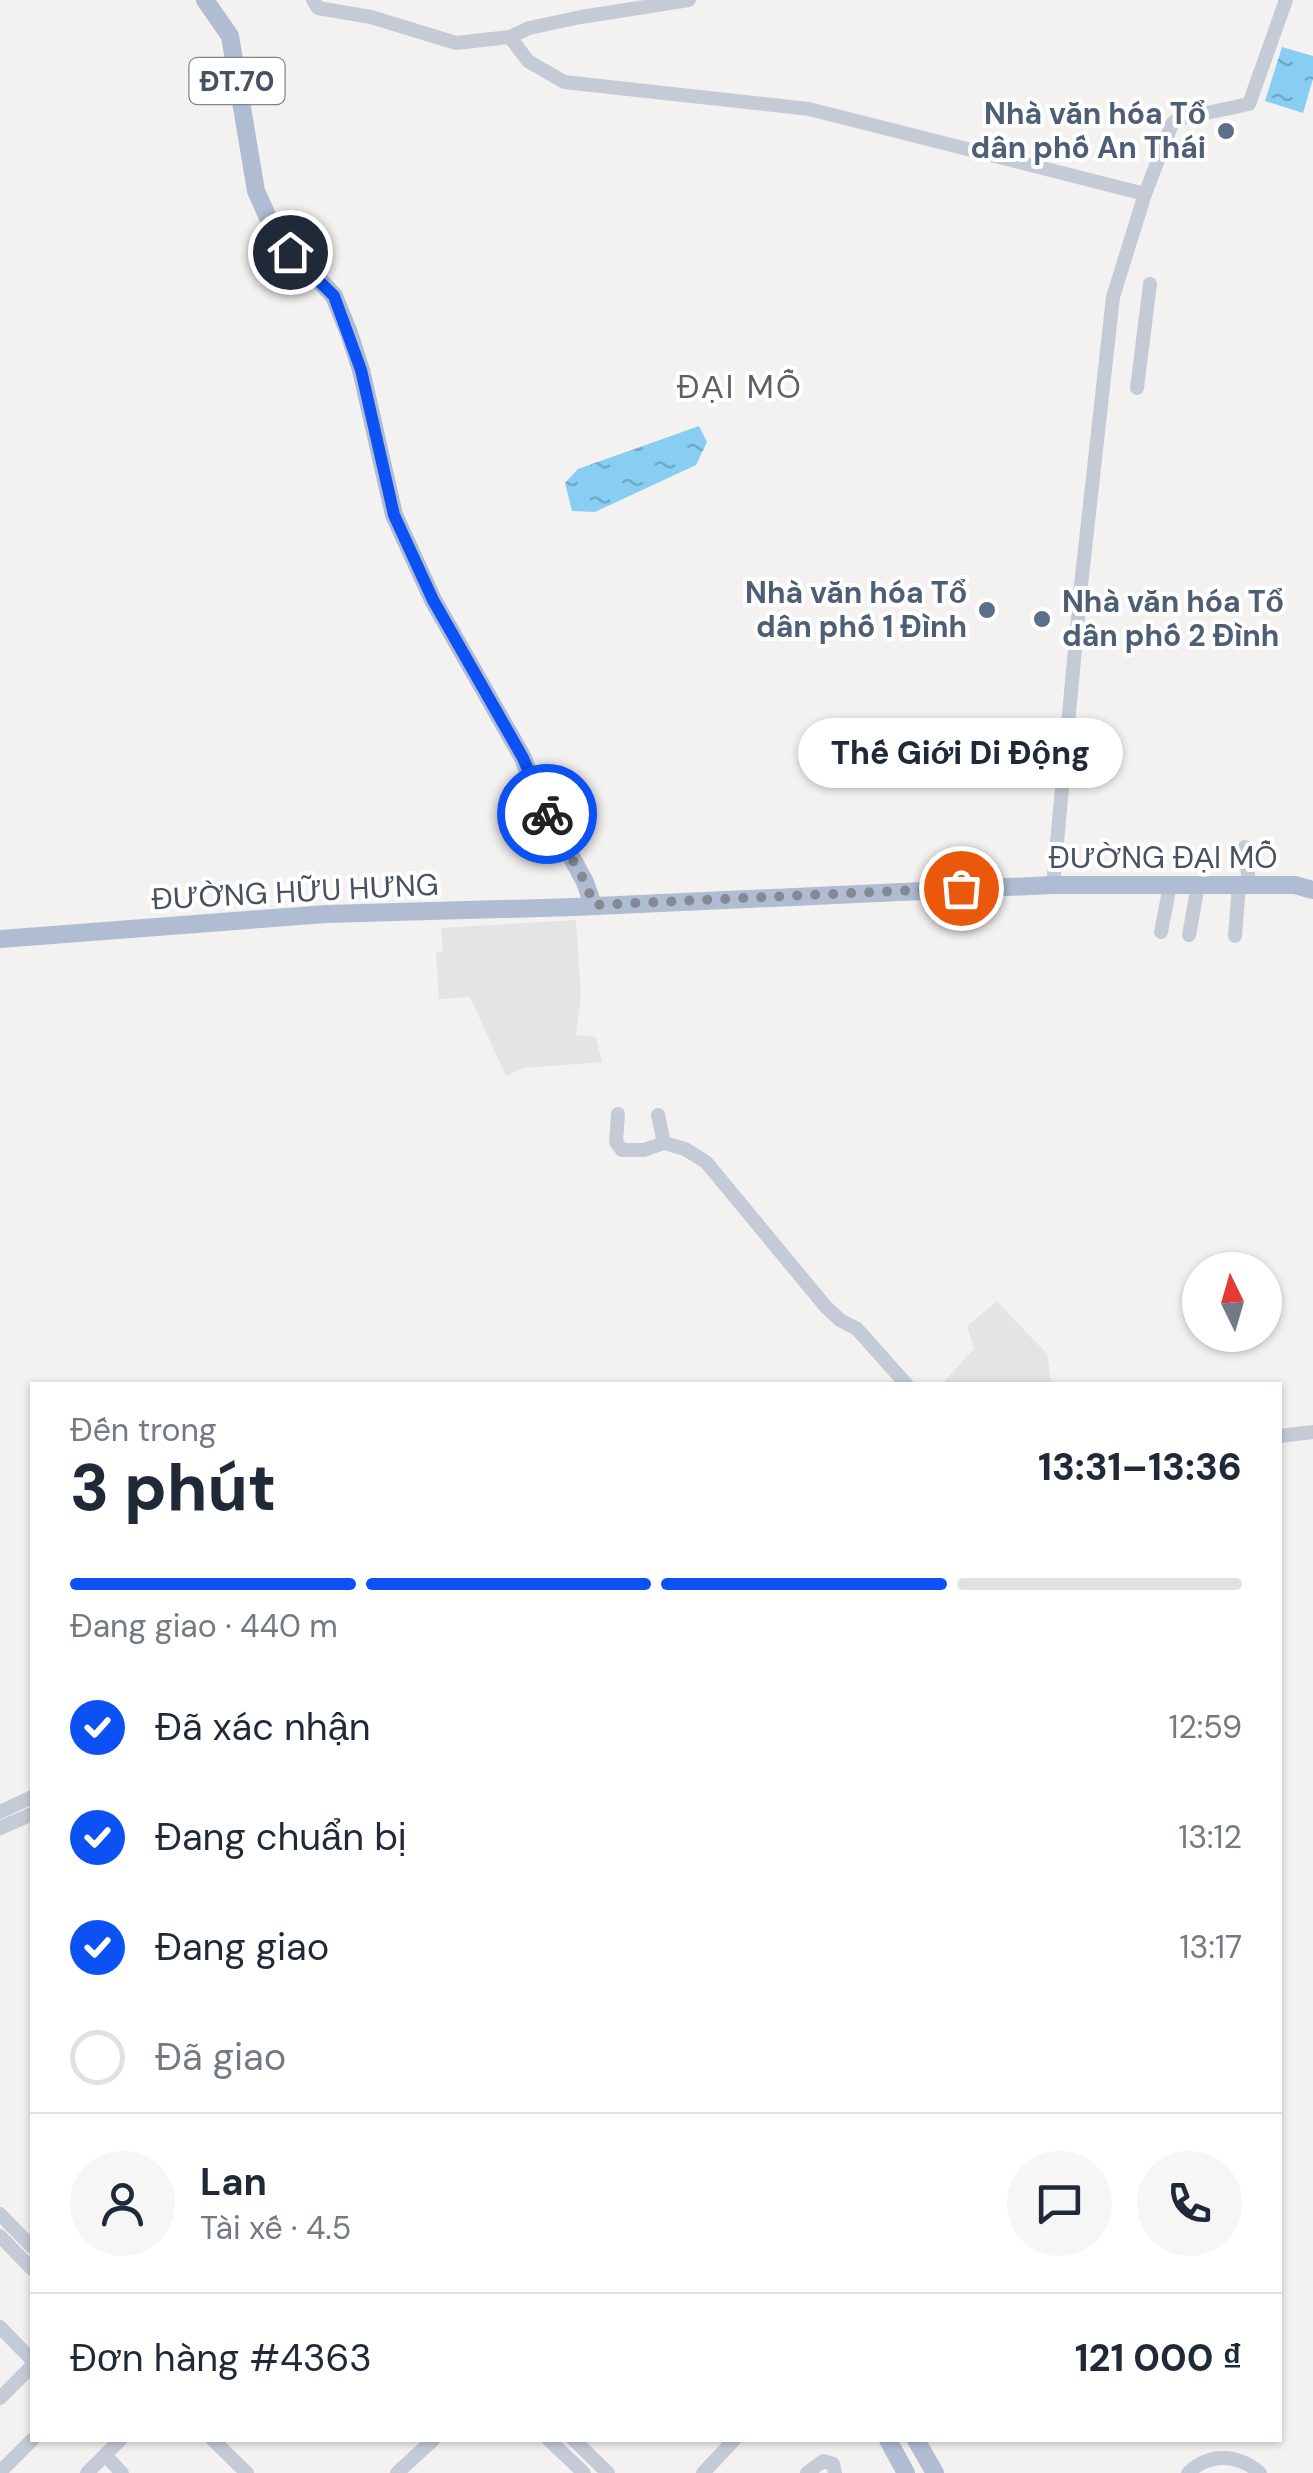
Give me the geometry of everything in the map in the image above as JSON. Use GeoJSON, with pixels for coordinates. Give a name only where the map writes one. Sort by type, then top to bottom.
{"type":"FeatureCollection","features":[{"type":"Feature","properties":{"kind":"main road","name":"ĐT.70"},"geometry":{"type":"LineString","coordinates":[[205,0],[230,36],[256,190],[275,233],[334,296],[361,370],[394,515],[433,600],[523,758],[537,794],[594,905]]}},
{"type":"Feature","properties":{"kind":"main road","name":"ĐƯỜNG ĐẠI MỖ"},"geometry":{"type":"LineString","coordinates":[[594,905],[1053,885],[1295,885],[1313,890]]}},
{"type":"Feature","properties":{"kind":"main road","name":"ĐƯỜNG HỮU HƯNG"},"geometry":{"type":"LineString","coordinates":[[0,939],[326,914],[594,905]]}},
{"type":"Feature","properties":{"kind":"main road"},"geometry":{"type":"LineString","coordinates":[[889,2442],[906,2473]]}},
{"type":"Feature","properties":{"kind":"main road"},"geometry":{"type":"LineString","coordinates":[[917,2442],[934,2473]]}},
{"type":"Feature","properties":{"kind":"street"},"geometry":{"type":"LineString","coordinates":[[312,0],[318,8],[372,17],[447,41],[510,37],[529,28],[689,0]]}},
{"type":"Feature","properties":{"kind":"street"},"geometry":{"type":"LineString","coordinates":[[1053,885],[1113,296],[1168,132],[1178,119],[1250,104],[1286,0]]}},
{"type":"Feature","properties":{"kind":"street"},"geometry":{"type":"LineString","coordinates":[[510,37],[528,61],[564,82],[809,110],[1145,194]]}},
{"type":"Feature","properties":{"kind":"street"},"geometry":{"type":"LineString","coordinates":[[1137,388],[1150,284]]}},
{"type":"Feature","properties":{"kind":"street"},"geometry":{"type":"LineString","coordinates":[[1235,936],[1246,847]]}},
{"type":"Feature","properties":{"kind":"street"},"geometry":{"type":"LineString","coordinates":[[1161,932],[1170,885]]}},
{"type":"Feature","properties":{"kind":"street"},"geometry":{"type":"LineString","coordinates":[[1189,935],[1198,885]]}},
{"type":"Feature","properties":{"kind":"street"},"geometry":{"type":"LineString","coordinates":[[618,1114],[616,1142],[622,1150],[644,1150],[664,1143],[685,1149],[706,1162],[826,1307],[857,1329],[905,1382]]}},
{"type":"Feature","properties":{"kind":"street"},"geometry":{"type":"LineString","coordinates":[[658,1115],[664,1143]]}},
{"type":"Feature","properties":{"kind":"street"},"geometry":{"type":"LineString","coordinates":[[1282,1436],[1313,1432]]}},
{"type":"Feature","properties":{"kind":"street"},"geometry":{"type":"LineString","coordinates":[[0,1812],[30,1798]]}},
{"type":"Feature","properties":{"kind":"street"},"geometry":{"type":"LineString","coordinates":[[0,1828],[30,1815]]}},
{"type":"Feature","properties":{"kind":"street"},"geometry":{"type":"LineString","coordinates":[[0,2214],[30,2245]]}},
{"type":"Feature","properties":{"kind":"street"},"geometry":{"type":"LineString","coordinates":[[0,2236],[30,2267]]}},
{"type":"Feature","properties":{"kind":"street"},"geometry":{"type":"LineString","coordinates":[[0,2327],[30,2361]]}},
{"type":"Feature","properties":{"kind":"street"},"geometry":{"type":"LineString","coordinates":[[0,2398],[30,2365]]}},
{"type":"Feature","properties":{"kind":"street"},"geometry":{"type":"LineString","coordinates":[[0,2472],[30,2442]]}},
{"type":"Feature","properties":{"kind":"street"},"geometry":{"type":"LineString","coordinates":[[87,2473],[118,2442]]}},
{"type":"Feature","properties":{"kind":"street"},"geometry":{"type":"LineString","coordinates":[[215,2442],[247,2473]]}},
{"type":"Feature","properties":{"kind":"street"},"geometry":{"type":"LineString","coordinates":[[398,2473],[431,2442]]}},
{"type":"Feature","properties":{"kind":"street"},"geometry":{"type":"LineString","coordinates":[[551,2442],[584,2473]]}},
{"type":"Feature","properties":{"kind":"street"},"geometry":{"type":"LineString","coordinates":[[576,2442],[608,2473]]}},
{"type":"Feature","properties":{"kind":"street"},"geometry":{"type":"LineString","coordinates":[[703,2473],[732,2442]]}},
{"type":"Feature","properties":{"kind":"street"},"geometry":{"type":"LineString","coordinates":[[105,2455],[122,2473]]}},
{"type":"Feature","properties":{"kind":"street"},"geometry":{"type":"LineString","coordinates":[[1188,2473],[1208,2460],[1222,2457],[1250,2464],[1260,2473]]}},
{"type":"Feature","properties":{"kind":"street"},"geometry":{"type":"LineString","coordinates":[[808,2473],[823,2460],[833,2464],[835,2473]]}},
{"type":"Feature","properties":{"kind":"shaded area"},"geometry":{"type":"Polygon","coordinates":[[[576,920],[581,996],[576,1035],[596,1037],[602,1062],[524,1068],[506,1076],[470,997],[439,999],[436,953],[443,952],[441,928],[576,920]]]}},
{"type":"Feature","properties":{"kind":"shaded area"},"geometry":{"type":"Polygon","coordinates":[[[997,1301],[1047,1354],[1052,1382],[944,1382],[974,1349],[967,1326],[997,1301]]]}},
{"type":"Feature","properties":{"kind":"water"},"geometry":{"type":"Polygon","coordinates":[[[1282,47],[1313,56],[1313,79],[1303,113],[1265,101],[1282,47]]]}},
{"type":"Feature","properties":{"kind":"water"},"geometry":{"type":"Polygon","coordinates":[[[699,426],[707,442],[696,465],[595,512],[572,511],[565,483],[578,469],[699,426]]]}},
{"type":"Feature","properties":{"kind":"way so far"},"geometry":{"type":"LineString","coordinates":[[547,814],[594,905],[961,888]]}},
{"type":"Feature","properties":{"kind":"place","name":"Nhà văn hóa Tổ dân phố An Thái"},"geometry":{"type":"Point","coordinates":[1226,131]}},
{"type":"Feature","properties":{"kind":"place","name":"Nhà văn hóa Tổ dân phố 1 Đình"},"geometry":{"type":"Point","coordinates":[987,610]}},
{"type":"Feature","properties":{"kind":"place","name":"Nhà văn hóa Tổ dân phố 2 Đình"},"geometry":{"type":"Point","coordinates":[1042,619]}},
{"type":"Feature","properties":{"kind":"place","name":"Thế Giới Di Động"},"geometry":{"type":"Point","coordinates":[961,888]}},
{"type":"Feature","properties":{"kind":"district","name":"ĐẠI MỖ"},"geometry":{"type":"Point","coordinates":[740,387]}},
{"type":"Feature","properties":{"kind":"route"},"geometry":{"type":"LineString","coordinates":[[290,252],[334,296],[361,370],[394,515],[433,600],[523,758],[547,814]]}}]}
